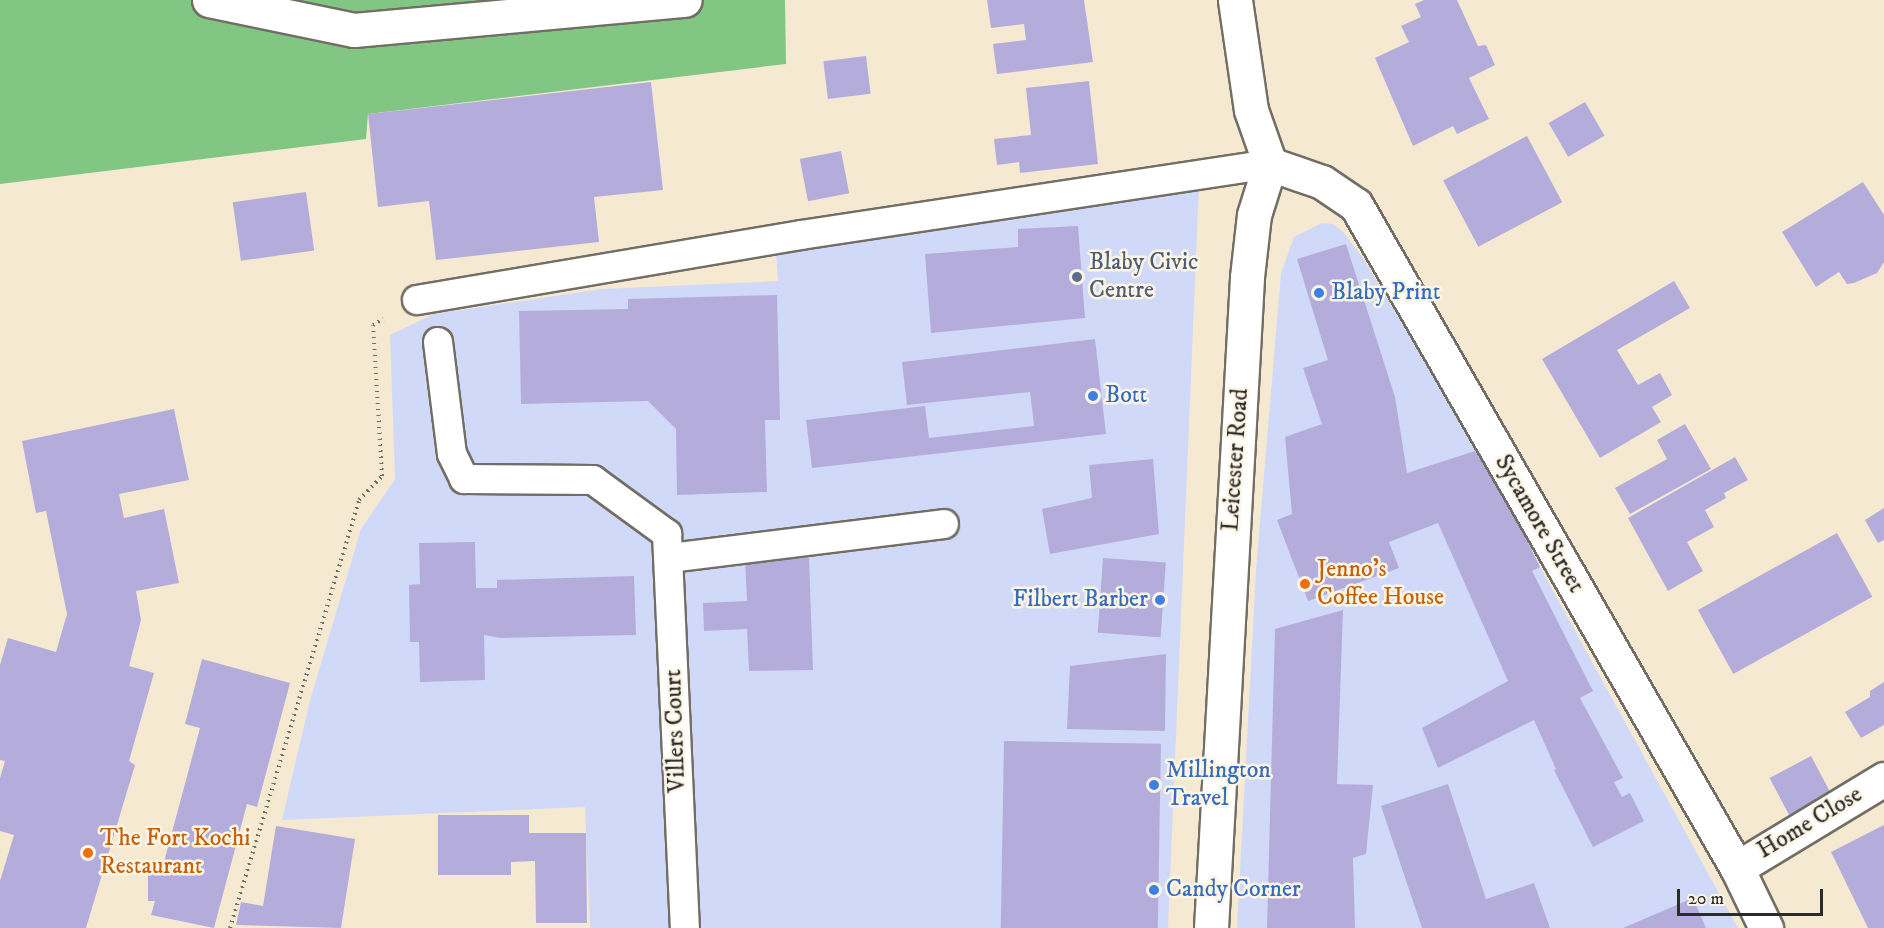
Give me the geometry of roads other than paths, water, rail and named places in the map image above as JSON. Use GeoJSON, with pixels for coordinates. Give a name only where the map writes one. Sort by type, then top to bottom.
{"type":"FeatureCollection","features":[{"type":"Feature","properties":{"kind":"street"},"geometry":{"type":"LineString","coordinates":[[209,0],[354,30],[685,0]]}},
{"type":"Feature","properties":{"kind":"street"},"geometry":{"type":"LineString","coordinates":[[1235,0],[1251,110],[1270,164]]}},
{"type":"Feature","properties":{"kind":"street","name":"Sycamore Street"},"geometry":{"type":"LineString","coordinates":[[1270,164],[1322,182],[1356,205],[1737,868],[1766,928]]}},
{"type":"Feature","properties":{"kind":"street","name":"Leicester Road"},"geometry":{"type":"LineString","coordinates":[[1211,928],[1247,277],[1254,214],[1270,164]]}},
{"type":"Feature","properties":{"kind":"street","name":"Home Close"},"geometry":{"type":"LineString","coordinates":[[1737,868],[1884,779]]}},
{"type":"Feature","properties":{"kind":"lane"},"geometry":{"type":"LineString","coordinates":[[417,300],[790,236],[1270,164]]}},
{"type":"Feature","properties":{"kind":"lane"},"geometry":{"type":"LineString","coordinates":[[438,342],[452,454],[464,479],[593,480],[669,546],[944,524]]}},
{"type":"Feature","properties":{"kind":"lane","name":"Villers Court"},"geometry":{"type":"LineString","coordinates":[[669,546],[685,928]]}},
{"type":"Feature","properties":{"kind":"place","name":"Blaby Civic Centre"},"geometry":{"type":"Point","coordinates":[1077,277]}},
{"type":"Feature","properties":{"kind":"place","name":"Blaby Print"},"geometry":{"type":"Point","coordinates":[1319,293]}},
{"type":"Feature","properties":{"kind":"place","name":"Bott"},"geometry":{"type":"Point","coordinates":[1093,396]}},
{"type":"Feature","properties":{"kind":"place","name":"Jenno's Coffee House"},"geometry":{"type":"Point","coordinates":[1305,584]}},
{"type":"Feature","properties":{"kind":"place","name":"Filbert Barber"},"geometry":{"type":"Point","coordinates":[1160,600]}},
{"type":"Feature","properties":{"kind":"place","name":"Millington Travel"},"geometry":{"type":"Point","coordinates":[1154,785]}},
{"type":"Feature","properties":{"kind":"place","name":"The Fort Kochi Restaurant"},"geometry":{"type":"Point","coordinates":[88,853]}},
{"type":"Feature","properties":{"kind":"place","name":"Candy Corner"},"geometry":{"type":"Point","coordinates":[1154,890]}}]}
